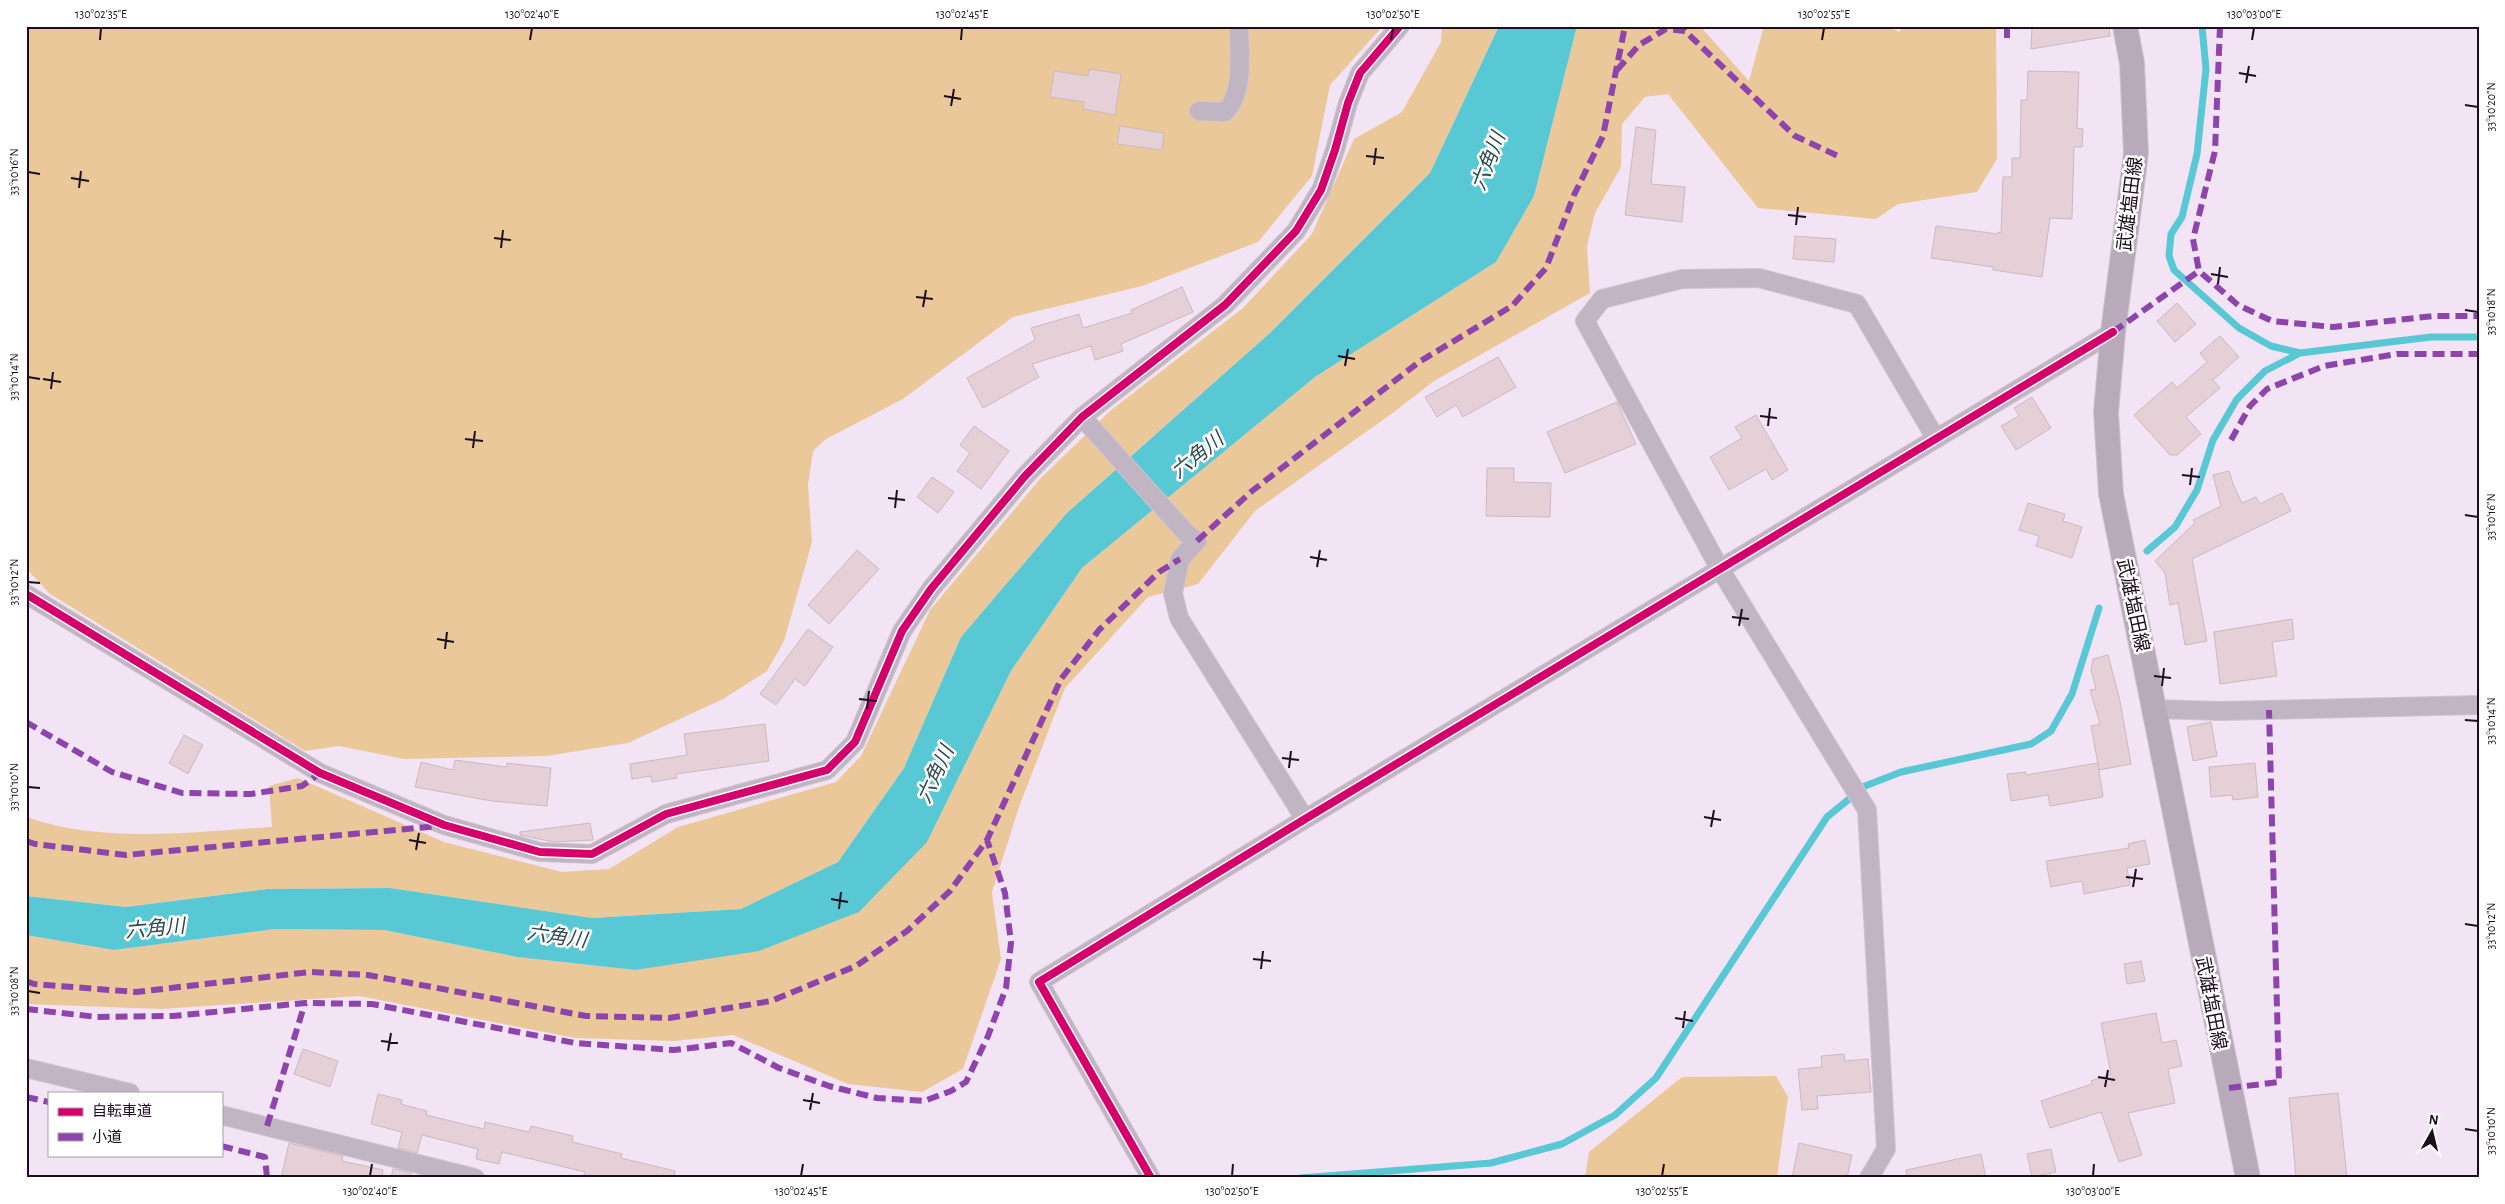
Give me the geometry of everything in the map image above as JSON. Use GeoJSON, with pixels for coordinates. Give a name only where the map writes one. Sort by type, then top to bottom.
{"type":"FeatureCollection","features":[{"type":"Feature","properties":{"kind":"main road","name":"武雄塩田線"},"geometry":{"type":"LineString","coordinates":[[2125,26],[2132,63],[2136,154],[2113,332],[2106,412],[2111,494],[2248,1178]]}},
{"type":"Feature","properties":{"kind":"street"},"geometry":{"type":"LineString","coordinates":[[1199,110],[1225,112],[1234,103],[1238,90],[1239,26]]}},
{"type":"Feature","properties":{"kind":"street"},"geometry":{"type":"LineString","coordinates":[[26,594],[320,773],[444,825],[540,852],[592,854],[666,814],[827,770],[855,742],[902,631],[931,589],[1025,476],[1225,305],[1296,231],[1321,190],[1335,150],[1348,103],[1360,73],[1400,26]]}},
{"type":"Feature","properties":{"kind":"street"},"geometry":{"type":"LineString","coordinates":[[1869,1178],[1886,1148],[1867,810],[1720,569],[1585,322],[1602,299],[1682,279],[1759,278],[1856,304],[1936,439]]}},
{"type":"Feature","properties":{"kind":"street"},"geometry":{"type":"LineString","coordinates":[[1151,1178],[1039,982],[1305,819],[2113,332]]}},
{"type":"Feature","properties":{"kind":"street"},"geometry":{"type":"LineString","coordinates":[[1086,422],[1186,533],[1198,540],[1180,559],[1173,593],[1179,618],[1305,819]]}},
{"type":"Feature","properties":{"kind":"street"},"geometry":{"type":"LineString","coordinates":[[2155,709],[2220,712],[2479,705]]}},
{"type":"Feature","properties":{"kind":"street"},"geometry":{"type":"LineString","coordinates":[[26,1068],[126,1092]]}},
{"type":"Feature","properties":{"kind":"street"},"geometry":{"type":"LineString","coordinates":[[222,1115],[475,1178]]}},
{"type":"Feature","properties":{"kind":"shaded area"},"geometry":{"type":"Polygon","coordinates":[[[26,26],[1382,27],[1330,85],[1312,176],[1258,242],[1142,286],[1013,317],[903,399],[826,439],[813,451],[808,485],[812,542],[784,641],[767,671],[723,699],[628,743],[546,756],[404,759],[339,746],[305,751],[50,594],[26,568],[26,26]]]}},
{"type":"Feature","properties":{"kind":"shaded area"},"geometry":{"type":"Polygon","coordinates":[[[1442,26],[1499,26],[1430,173],[1270,333],[1067,513],[961,637],[904,768],[838,862],[741,909],[592,918],[390,888],[267,889],[126,907],[26,896],[26,817],[86,831],[117,833],[179,833],[272,827],[269,786],[298,778],[444,842],[562,872],[609,869],[678,827],[836,782],[861,756],[930,610],[1040,479],[1110,411],[1243,308],[1312,234],[1354,139],[1402,112],[1441,42],[1442,26]]]}},
{"type":"Feature","properties":{"kind":"shaded area"},"geometry":{"type":"Polygon","coordinates":[[[1577,26],[1700,26],[1749,81],[1764,26],[1888,26],[1899,32],[1904,26],[1996,26],[1997,159],[1977,192],[1898,204],[1876,219],[1758,208],[1668,94],[1645,97],[1622,124],[1621,167],[1595,213],[1587,246],[1590,293],[1434,381],[1394,412],[1255,511],[1198,584],[1148,597],[1065,688],[1019,807],[992,892],[1001,959],[963,1069],[922,1092],[848,1084],[733,1035],[675,1041],[575,1038],[359,996],[161,1009],[26,1004],[26,935],[114,950],[275,929],[384,930],[517,957],[635,970],[927,842],[1011,671],[1082,568],[1315,377],[1496,262],[1534,196],[1577,26]]]}},
{"type":"Feature","properties":{"kind":"shaded area"},"geometry":{"type":"Polygon","coordinates":[[[1776,1076],[1788,1097],[1777,1178],[1585,1178],[1589,1152],[1682,1077],[1776,1076]]]}},
{"type":"Feature","properties":{"kind":"water","name":"六角川"},"geometry":{"type":"Polygon","coordinates":[[[1499,26],[1577,26],[1534,196],[1496,262],[1315,377],[1082,568],[1011,671],[927,842],[859,912],[759,951],[635,970],[517,957],[384,930],[275,929],[114,950],[26,935],[26,896],[126,907],[267,889],[390,888],[592,918],[741,909],[838,862],[904,768],[961,637],[1067,513],[1270,333],[1430,173],[1499,26]]]}},
{"type":"Feature","properties":{"kind":"building"},"geometry":{"type":"Polygon","coordinates":[[[2032,26],[2109,26],[2110,36],[2031,49],[2032,26]]]}},
{"type":"Feature","properties":{"kind":"building"},"geometry":{"type":"Polygon","coordinates":[[[1089,69],[1121,74],[1115,115],[1083,109],[1084,102],[1050,97],[1054,71],[1088,76],[1089,69]]]}},
{"type":"Feature","properties":{"kind":"building"},"geometry":{"type":"Polygon","coordinates":[[[2028,71],[2079,72],[2077,128],[2083,129],[2082,147],[2074,147],[2072,219],[2050,218],[2042,277],[1993,270],[1993,267],[1931,258],[1936,226],[2001,233],[2003,177],[2012,177],[2012,158],[2020,158],[2021,100],[2027,100],[2028,71]]]}},
{"type":"Feature","properties":{"kind":"building"},"geometry":{"type":"Polygon","coordinates":[[[1120,126],[1164,133],[1162,150],[1117,144],[1120,126]]]}},
{"type":"Feature","properties":{"kind":"building"},"geometry":{"type":"Polygon","coordinates":[[[1636,127],[1656,130],[1651,184],[1685,187],[1682,222],[1625,215],[1636,127]]]}},
{"type":"Feature","properties":{"kind":"building"},"geometry":{"type":"Polygon","coordinates":[[[1795,236],[1836,239],[1834,262],[1793,259],[1795,236]]]}},
{"type":"Feature","properties":{"kind":"building"},"geometry":{"type":"Polygon","coordinates":[[[1182,287],[1193,312],[1121,344],[1123,351],[1095,360],[1091,346],[1032,364],[1039,377],[983,408],[967,378],[1035,340],[1031,328],[1079,314],[1083,328],[1132,313],[1131,310],[1182,287]]]}},
{"type":"Feature","properties":{"kind":"building"},"geometry":{"type":"Polygon","coordinates":[[[2177,303],[2196,324],[2175,342],[2157,321],[2177,303]]]}},
{"type":"Feature","properties":{"kind":"building"},"geometry":{"type":"Polygon","coordinates":[[[2220,336],[2239,357],[2213,380],[2220,388],[2186,417],[2201,434],[2177,455],[2170,455],[2134,415],[2172,382],[2177,388],[2207,362],[2200,353],[2220,336]]]}},
{"type":"Feature","properties":{"kind":"building"},"geometry":{"type":"Polygon","coordinates":[[[1498,357],[1516,387],[1463,417],[1456,405],[1437,417],[1425,397],[1498,357]]]}},
{"type":"Feature","properties":{"kind":"building"},"geometry":{"type":"Polygon","coordinates":[[[2032,397],[2051,428],[2016,450],[2001,426],[2019,416],[2014,408],[2032,397]]]}},
{"type":"Feature","properties":{"kind":"building"},"geometry":{"type":"Polygon","coordinates":[[[1617,402],[1636,444],[1565,473],[1547,432],[1617,402]]]}},
{"type":"Feature","properties":{"kind":"building"},"geometry":{"type":"Polygon","coordinates":[[[1756,415],[1788,470],[1772,480],[1766,469],[1729,490],[1710,457],[1742,438],[1735,427],[1756,415]]]}},
{"type":"Feature","properties":{"kind":"building"},"geometry":{"type":"Polygon","coordinates":[[[974,426],[1009,451],[981,489],[957,471],[970,453],[960,445],[974,426]]]}},
{"type":"Feature","properties":{"kind":"building"},"geometry":{"type":"Polygon","coordinates":[[[1487,468],[1514,468],[1514,482],[1551,483],[1550,517],[1486,516],[1487,468]]]}},
{"type":"Feature","properties":{"kind":"building"},"geometry":{"type":"Polygon","coordinates":[[[2229,471],[2242,503],[2256,497],[2260,504],[2282,493],[2291,511],[2192,559],[2207,641],[2185,645],[2178,603],[2170,605],[2165,573],[2155,561],[2195,523],[2193,520],[2221,506],[2213,475],[2229,471]]]}},
{"type":"Feature","properties":{"kind":"building"},"geometry":{"type":"Polygon","coordinates":[[[932,477],[954,492],[938,513],[917,497],[932,477]]]}},
{"type":"Feature","properties":{"kind":"building"},"geometry":{"type":"Polygon","coordinates":[[[2028,503],[2065,514],[2063,521],[2082,527],[2072,558],[2036,546],[2039,536],[2019,530],[2028,503]]]}},
{"type":"Feature","properties":{"kind":"building"},"geometry":{"type":"Polygon","coordinates":[[[857,550],[879,569],[829,624],[808,605],[857,550]]]}},
{"type":"Feature","properties":{"kind":"building"},"geometry":{"type":"Polygon","coordinates":[[[2292,619],[2294,639],[2272,642],[2277,676],[2220,684],[2214,632],[2292,619]]]}},
{"type":"Feature","properties":{"kind":"building"},"geometry":{"type":"Polygon","coordinates":[[[808,629],[833,647],[805,686],[795,679],[776,705],[760,694],[808,629]]]}},
{"type":"Feature","properties":{"kind":"building"},"geometry":{"type":"Polygon","coordinates":[[[2108,655],[2120,701],[2131,764],[2099,770],[2091,726],[2100,724],[2090,690],[2096,689],[2091,670],[2093,659],[2108,655]]]}},
{"type":"Feature","properties":{"kind":"building"},"geometry":{"type":"Polygon","coordinates":[[[2211,722],[2217,756],[2193,761],[2187,727],[2211,722]]]}},
{"type":"Feature","properties":{"kind":"building"},"geometry":{"type":"Polygon","coordinates":[[[765,724],[769,761],[676,774],[677,778],[652,782],[651,776],[632,779],[630,764],[687,755],[684,734],[765,724]]]}},
{"type":"Feature","properties":{"kind":"building"},"geometry":{"type":"Polygon","coordinates":[[[184,735],[203,745],[188,774],[169,763],[184,735]]]}},
{"type":"Feature","properties":{"kind":"building"},"geometry":{"type":"Polygon","coordinates":[[[455,760],[506,767],[507,763],[551,768],[547,806],[492,801],[415,787],[421,762],[453,770],[455,760]]]}},
{"type":"Feature","properties":{"kind":"building"},"geometry":{"type":"Polygon","coordinates":[[[2098,763],[2103,797],[2050,806],[2048,795],[2011,801],[2007,774],[2026,772],[2026,775],[2098,763]]]}},
{"type":"Feature","properties":{"kind":"building"},"geometry":{"type":"Polygon","coordinates":[[[2255,763],[2258,797],[2233,800],[2232,795],[2211,797],[2209,767],[2255,763]]]}},
{"type":"Feature","properties":{"kind":"building"},"geometry":{"type":"Polygon","coordinates":[[[590,823],[593,840],[554,842],[520,835],[520,832],[590,823]]]}},
{"type":"Feature","properties":{"kind":"building"},"geometry":{"type":"Polygon","coordinates":[[[2145,840],[2150,864],[2127,868],[2130,885],[2084,894],[2082,881],[2051,887],[2046,861],[2129,848],[2128,844],[2145,840]]]}},
{"type":"Feature","properties":{"kind":"building"},"geometry":{"type":"Polygon","coordinates":[[[2141,961],[2145,981],[2127,984],[2124,964],[2141,961]]]}},
{"type":"Feature","properties":{"kind":"building"},"geometry":{"type":"Polygon","coordinates":[[[2156,1013],[2162,1043],[2176,1040],[2182,1066],[2168,1069],[2175,1103],[2128,1113],[2142,1155],[2119,1162],[2101,1112],[2050,1128],[2041,1101],[2092,1084],[2091,1081],[2111,1074],[2101,1023],[2156,1013]]]}},
{"type":"Feature","properties":{"kind":"building"},"geometry":{"type":"Polygon","coordinates":[[[303,1049],[338,1061],[330,1087],[294,1074],[303,1049]]]}},
{"type":"Feature","properties":{"kind":"building"},"geometry":{"type":"Polygon","coordinates":[[[1844,1054],[1845,1061],[1868,1059],[1871,1092],[1817,1096],[1818,1109],[1802,1110],[1798,1069],[1822,1067],[1821,1056],[1844,1054]]]}},
{"type":"Feature","properties":{"kind":"building"},"geometry":{"type":"Polygon","coordinates":[[[2338,1093],[2347,1178],[2296,1178],[2289,1098],[2338,1093]]]}},
{"type":"Feature","properties":{"kind":"building"},"geometry":{"type":"Polygon","coordinates":[[[378,1094],[402,1100],[401,1104],[427,1111],[426,1115],[484,1129],[485,1122],[529,1132],[531,1126],[573,1136],[572,1142],[622,1154],[621,1158],[675,1171],[674,1178],[583,1178],[585,1172],[502,1152],[499,1164],[476,1159],[478,1149],[422,1135],[417,1153],[398,1148],[402,1132],[371,1124],[378,1094]]]}},
{"type":"Feature","properties":{"kind":"building"},"geometry":{"type":"Polygon","coordinates":[[[289,1143],[343,1156],[342,1161],[383,1170],[382,1178],[281,1178],[289,1143]]]}},
{"type":"Feature","properties":{"kind":"building"},"geometry":{"type":"Polygon","coordinates":[[[1799,1143],[1852,1155],[1847,1178],[1792,1178],[1799,1143]]]}},
{"type":"Feature","properties":{"kind":"building"},"geometry":{"type":"Polygon","coordinates":[[[2051,1149],[2056,1172],[2032,1177],[2027,1154],[2051,1149]]]}},
{"type":"Feature","properties":{"kind":"building"},"geometry":{"type":"Polygon","coordinates":[[[1981,1154],[1986,1178],[1907,1178],[1906,1170],[1981,1154]]]}},
{"type":"Feature","properties":{"kind":"building"},"geometry":{"type":"Polygon","coordinates":[[[393,1169],[412,1173],[411,1178],[391,1178],[393,1169]]]}},
{"type":"Feature","properties":{"kind":"waterway"},"geometry":{"type":"LineString","coordinates":[[2202,26],[2206,69],[2197,154],[2182,217],[2171,234],[2169,256],[2174,270],[2239,328],[2271,346],[2300,353]]}},
{"type":"Feature","properties":{"kind":"waterway"},"geometry":{"type":"LineString","coordinates":[[2147,551],[2175,527],[2197,490],[2213,440],[2237,399],[2265,371],[2300,353],[2431,337],[2479,337]]}},
{"type":"Feature","properties":{"kind":"waterway"},"geometry":{"type":"LineString","coordinates":[[1301,1178],[1491,1163],[1562,1144],[1615,1115],[1656,1078],[1827,817],[1865,786],[1901,772],[2031,744],[2051,731],[2072,694],[2099,608]]}},
{"type":"Feature","properties":{"kind":"marked path"},"geometry":{"type":"LineString","coordinates":[[1197,541],[1252,491],[1419,362],[1512,306],[1546,268],[1574,195],[1603,136],[1625,26]]}},
{"type":"Feature","properties":{"kind":"marked path"},"geometry":{"type":"LineString","coordinates":[[2007,26],[2007,42]]}},
{"type":"Feature","properties":{"kind":"marked path"},"geometry":{"type":"LineString","coordinates":[[2220,26],[2215,151],[2193,239],[2199,271],[2238,305],[2272,321],[2333,327],[2434,316],[2479,316]]}},
{"type":"Feature","properties":{"kind":"marked path"},"geometry":{"type":"LineString","coordinates":[[1617,70],[1639,45],[1666,29],[1685,31],[1795,136],[1838,156]]}},
{"type":"Feature","properties":{"kind":"marked path"},"geometry":{"type":"LineString","coordinates":[[2113,332],[2199,271]]}},
{"type":"Feature","properties":{"kind":"marked path"},"geometry":{"type":"LineString","coordinates":[[2231,440],[2250,406],[2267,389],[2324,366],[2397,354],[2479,354]]}},
{"type":"Feature","properties":{"kind":"marked path"},"geometry":{"type":"LineString","coordinates":[[26,981],[34,984],[136,992],[310,972],[368,975],[586,1016],[669,1018],[771,1001],[856,966],[907,931],[950,891],[987,840],[1061,679],[1099,630],[1159,572],[1180,559]]}},
{"type":"Feature","properties":{"kind":"marked path"},"geometry":{"type":"LineString","coordinates":[[2229,1088],[2279,1082],[2269,710]]}},
{"type":"Feature","properties":{"kind":"marked path"},"geometry":{"type":"LineString","coordinates":[[26,722],[112,772],[182,793],[251,794],[302,786],[320,773]]}},
{"type":"Feature","properties":{"kind":"marked path"},"geometry":{"type":"LineString","coordinates":[[26,841],[35,844],[126,855],[439,826]]}},
{"type":"Feature","properties":{"kind":"marked path"},"geometry":{"type":"LineString","coordinates":[[26,1009],[97,1017],[173,1016],[305,1003],[372,1004],[575,1043],[674,1050],[731,1043],[779,1068],[829,1086],[877,1098],[924,1101],[951,1091],[966,1082],[988,1036],[1006,988],[1011,943],[1005,893],[987,840]]}},
{"type":"Feature","properties":{"kind":"marked path"},"geometry":{"type":"LineString","coordinates":[[267,1126],[305,1003]]}},
{"type":"Feature","properties":{"kind":"marked path"},"geometry":{"type":"LineString","coordinates":[[26,1097],[48,1102]]}},
{"type":"Feature","properties":{"kind":"marked path"},"geometry":{"type":"LineString","coordinates":[[222,1146],[265,1157],[267,1178]]}},
{"type":"Feature","properties":{"kind":"cycle path"},"geometry":{"type":"LineString","coordinates":[[26,594],[320,773],[444,825],[540,852],[592,854],[666,814],[827,770],[855,742],[902,631],[931,589],[1025,476],[1082,417],[1225,305],[1296,231],[1321,190],[1335,150],[1348,103],[1360,73],[1400,26]]}},
{"type":"Feature","properties":{"kind":"cycle path"},"geometry":{"type":"LineString","coordinates":[[1151,1178],[1039,982],[1305,819],[2113,332]]}}]}
